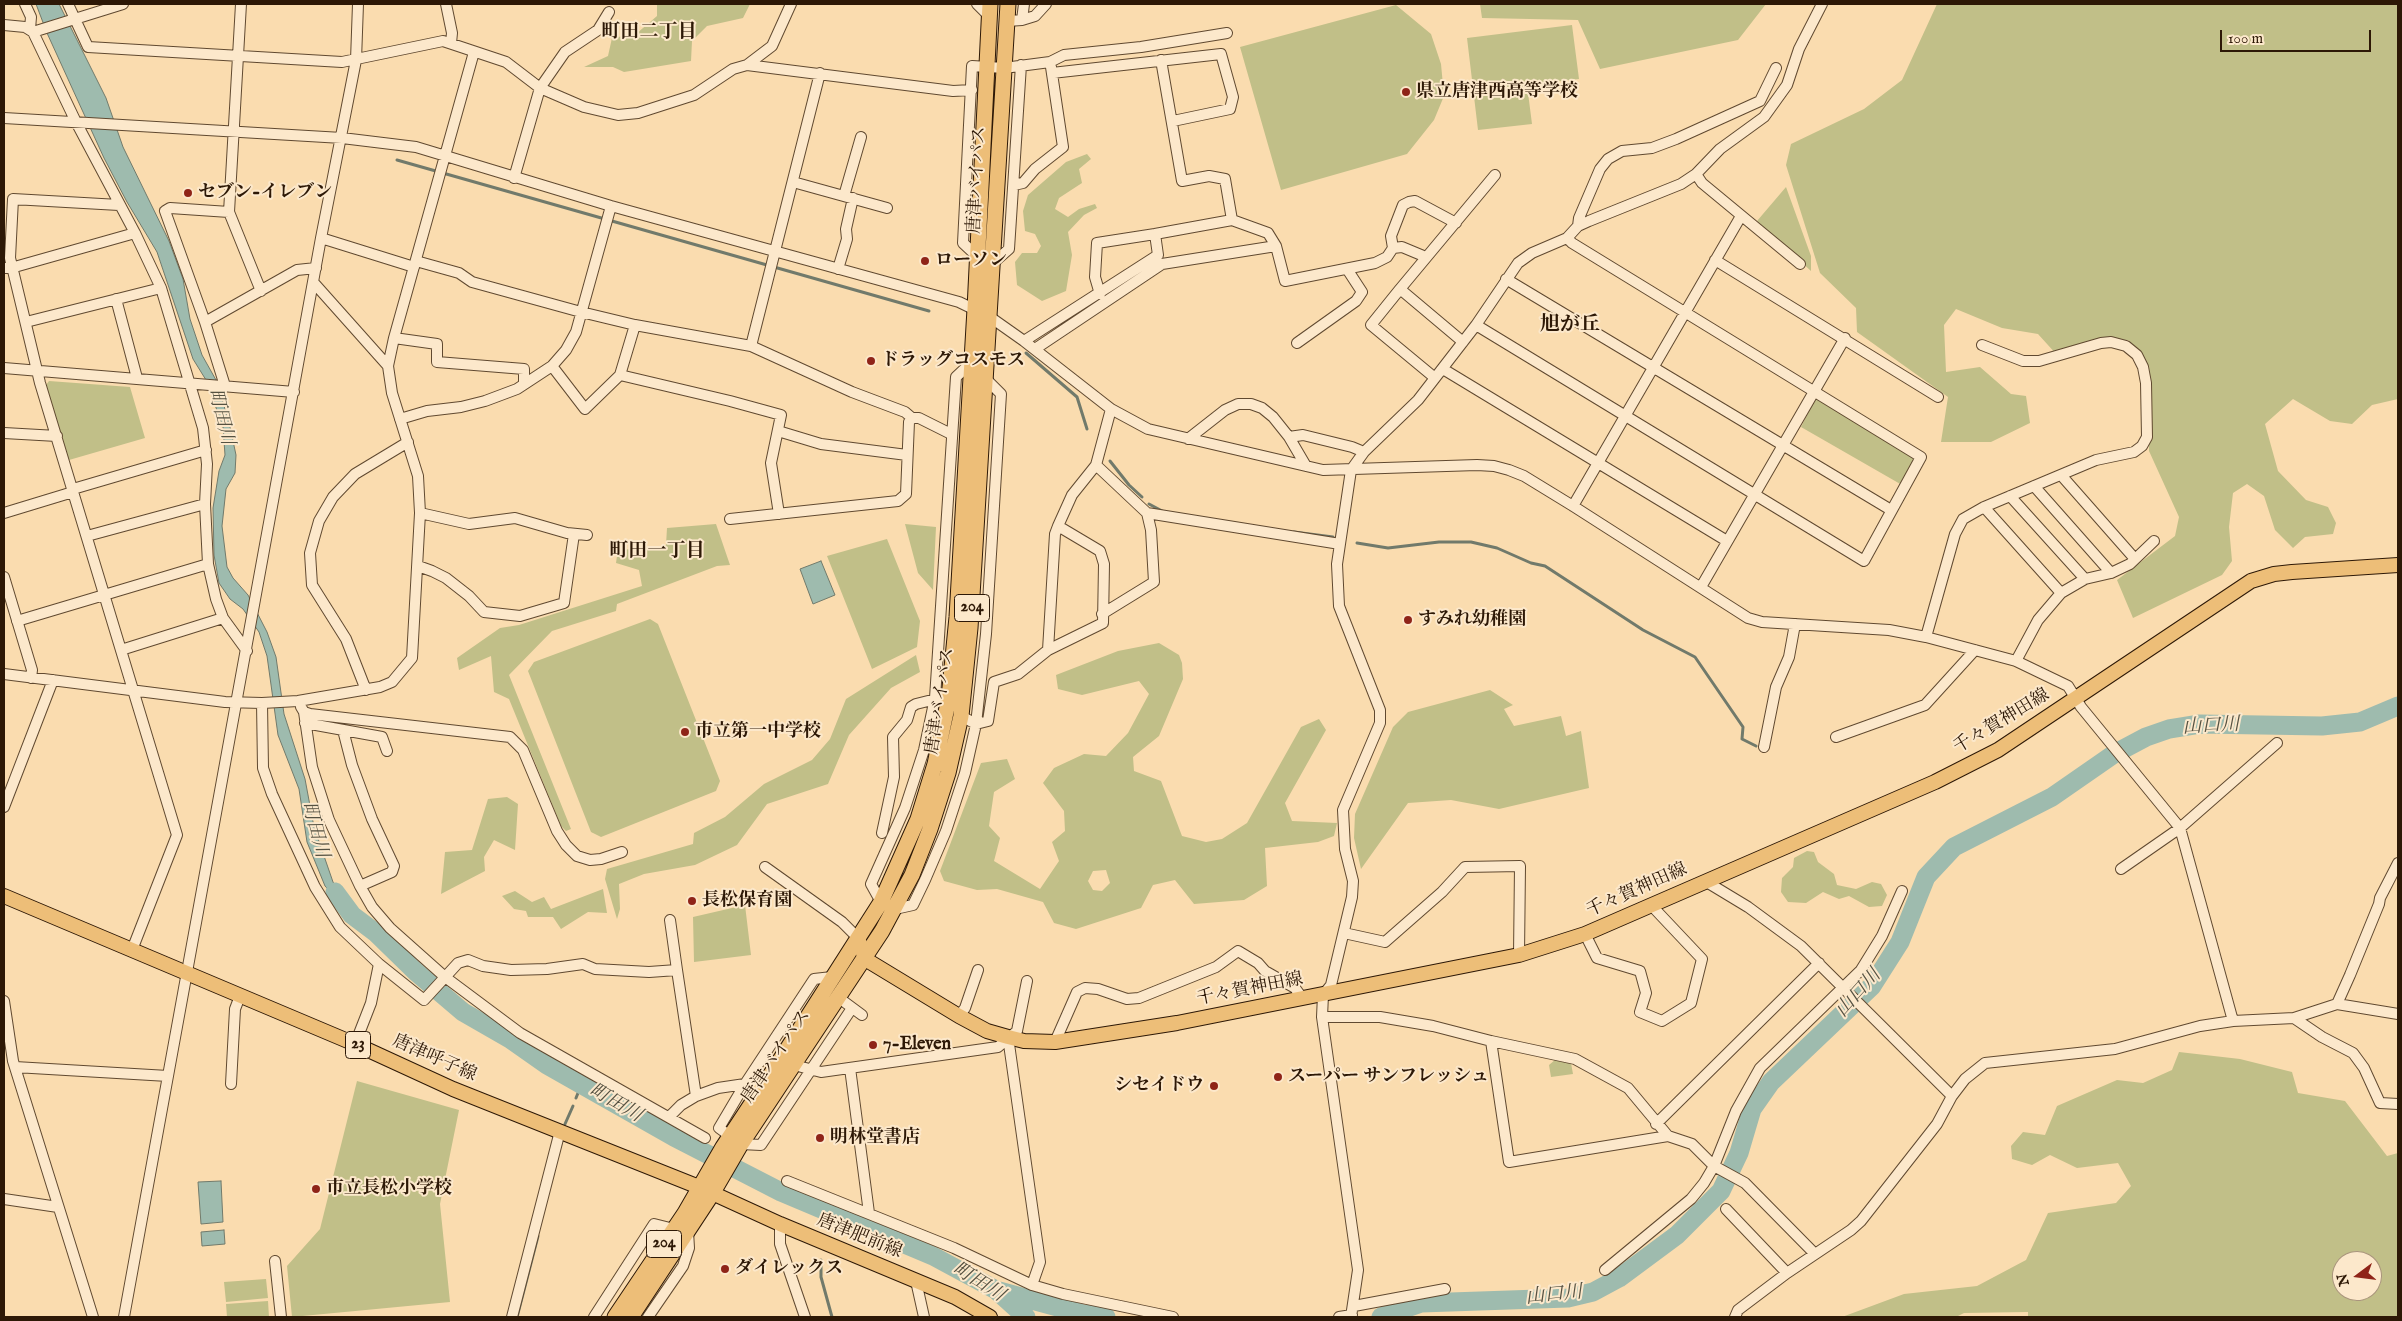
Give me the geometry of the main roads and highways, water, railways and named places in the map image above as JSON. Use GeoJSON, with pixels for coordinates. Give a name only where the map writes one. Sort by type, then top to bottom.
{"type":"FeatureCollection","features":[{"type":"Feature","properties":{"kind":"highway","name":"唐津バイパス"},"geometry":{"type":"LineString","coordinates":[[706,1191],[709,1170],[732,1145],[794,1065],[865,959],[895,909],[930,829],[948,773],[961,716],[970,628],[1008,4]]}},
{"type":"Feature","properties":{"kind":"highway","name":"唐津バイパス"},"geometry":{"type":"LineString","coordinates":[[631,1317],[681,1230],[706,1191],[724,1174],[732,1145],[764,1085],[881,902],[918,819],[935,764],[967,453],[990,10]]}},
{"type":"Feature","properties":{"kind":"highway","name":"唐津バイパス"},"geometry":{"type":"LineString","coordinates":[[615,1317],[629,1296],[681,1230]]}},
{"type":"Feature","properties":{"kind":"main road","name":"千々賀神田線"},"geometry":{"type":"LineString","coordinates":[[865,959],[958,1016],[987,1031],[1024,1041],[1055,1042],[1167,1025],[1519,955],[1585,934],[1935,782],[1998,750],[2251,581],[2274,574],[2396,564]]}},
{"type":"Feature","properties":{"kind":"main road","name":"唐津呼子線"},"geometry":{"type":"LineString","coordinates":[[4,896],[355,1044],[453,1089],[706,1191]]}},
{"type":"Feature","properties":{"kind":"main road"},"geometry":{"type":"LineString","coordinates":[[858,938],[865,959]]}},
{"type":"Feature","properties":{"kind":"main road","name":"唐津肥前線"},"geometry":{"type":"LineString","coordinates":[[706,1191],[955,1297],[990,1317]]}},
{"type":"Feature","properties":{"kind":"water"},"geometry":{"type":"Polygon","coordinates":[[[36,4],[59,4],[106,98],[123,147],[169,241],[183,279],[190,319],[202,355],[216,380],[229,422],[236,455],[235,473],[226,489],[222,526],[227,567],[233,578],[248,595],[267,632],[276,657],[284,714],[305,779],[314,827],[333,882],[352,915],[325,886],[307,842],[299,789],[278,735],[267,656],[259,632],[243,609],[230,599],[219,583],[214,555],[213,508],[219,471],[225,455],[223,427],[206,380],[193,359],[157,252],[127,202],[104,158],[47,33],[36,4]]]}},
{"type":"Feature","properties":{"kind":"water"},"geometry":{"type":"Polygon","coordinates":[[[821,561],[835,595],[813,604],[800,569],[821,561]]]}},
{"type":"Feature","properties":{"kind":"water"},"geometry":{"type":"Polygon","coordinates":[[[221,1181],[223,1222],[201,1224],[198,1182],[221,1181]]]}},
{"type":"Feature","properties":{"kind":"water"},"geometry":{"type":"Polygon","coordinates":[[[224,1230],[225,1244],[202,1246],[201,1232],[224,1230]]]}},
{"type":"Feature","properties":{"kind":"waterway"},"geometry":{"type":"LineString","coordinates":[[397,160],[929,311]]}},
{"type":"Feature","properties":{"kind":"waterway"},"geometry":{"type":"LineString","coordinates":[[1026,353],[1077,397],[1087,429]]}},
{"type":"Feature","properties":{"kind":"waterway"},"geometry":{"type":"LineString","coordinates":[[1110,461],[1129,485],[1142,497]]}},
{"type":"Feature","properties":{"kind":"waterway"},"geometry":{"type":"LineString","coordinates":[[1149,504],[1164,512]]}},
{"type":"Feature","properties":{"kind":"waterway"},"geometry":{"type":"LineString","coordinates":[[1294,532],[1333,537]]}},
{"type":"Feature","properties":{"kind":"waterway"},"geometry":{"type":"LineString","coordinates":[[1357,543],[1388,548],[1439,542],[1471,542],[1497,548],[1531,563],[1545,566],[1643,630],[1695,657],[1743,727],[1742,739],[1756,746]]}},
{"type":"Feature","properties":{"kind":"waterway","name":"山口川"},"geometry":{"type":"LineString","coordinates":[[1381,1317],[1421,1303],[1568,1298],[1593,1292],[1619,1278],[1677,1235],[1721,1191],[1739,1153],[1752,1109],[1771,1082],[1872,986],[1900,942],[1926,877],[1954,847],[2052,797],[2114,754],[2146,737],[2169,729],[2200,724],[2322,726],[2360,722],[2398,706]]}},
{"type":"Feature","properties":{"kind":"waterway","name":"町田川"},"geometry":{"type":"LineString","coordinates":[[335,892],[352,915],[376,933],[416,972],[463,1012],[510,1039],[547,1065],[674,1137],[781,1192],[933,1256],[996,1290],[1026,1317]]}},
{"type":"Feature","properties":{"kind":"waterway"},"geometry":{"type":"LineString","coordinates":[[576,1098],[582,1083]]}},
{"type":"Feature","properties":{"kind":"waterway"},"geometry":{"type":"LineString","coordinates":[[565,1124],[573,1106]]}},
{"type":"Feature","properties":{"kind":"waterway"},"geometry":{"type":"LineString","coordinates":[[824,1222],[825,1210]]}},
{"type":"Feature","properties":{"kind":"waterway"},"geometry":{"type":"LineString","coordinates":[[517,1317],[538,1236]]}},
{"type":"Feature","properties":{"kind":"waterway"},"geometry":{"type":"LineString","coordinates":[[821,1260],[821,1277],[832,1317]]}},
{"type":"Feature","properties":{"kind":"waterway","name":"山口川"},"geometry":{"type":"LineString","coordinates":[[999,1291],[1083,1314],[1106,1317]]}},
{"type":"Feature","properties":{"kind":"place","name":"県立唐津西高等学校"},"geometry":{"type":"Point","coordinates":[1406,92]}},
{"type":"Feature","properties":{"kind":"place","name":"セブン-イレブン"},"geometry":{"type":"Point","coordinates":[188,193]}},
{"type":"Feature","properties":{"kind":"place","name":"ローソン"},"geometry":{"type":"Point","coordinates":[925,261]}},
{"type":"Feature","properties":{"kind":"place","name":"ドラッグコスモス"},"geometry":{"type":"Point","coordinates":[871,361]}},
{"type":"Feature","properties":{"kind":"place","name":"すみれ幼稚園"},"geometry":{"type":"Point","coordinates":[1408,620]}},
{"type":"Feature","properties":{"kind":"place","name":"市立第一中学校"},"geometry":{"type":"Point","coordinates":[685,732]}},
{"type":"Feature","properties":{"kind":"place","name":"長松保育園"},"geometry":{"type":"Point","coordinates":[692,901]}},
{"type":"Feature","properties":{"kind":"place","name":"7-Eleven"},"geometry":{"type":"Point","coordinates":[873,1045]}},
{"type":"Feature","properties":{"kind":"place","name":"スーパー サンフレッシュ"},"geometry":{"type":"Point","coordinates":[1278,1077]}},
{"type":"Feature","properties":{"kind":"place","name":"シセイドウ"},"geometry":{"type":"Point","coordinates":[1214,1086]}},
{"type":"Feature","properties":{"kind":"place","name":"明林堂書店"},"geometry":{"type":"Point","coordinates":[820,1138]}},
{"type":"Feature","properties":{"kind":"place","name":"市立長松小学校"},"geometry":{"type":"Point","coordinates":[316,1189]}},
{"type":"Feature","properties":{"kind":"place","name":"ダイレックス"},"geometry":{"type":"Point","coordinates":[725,1269]}},
{"type":"Feature","properties":{"kind":"district","name":"町田二丁目"},"geometry":{"type":"Point","coordinates":[649,33]}},
{"type":"Feature","properties":{"kind":"district","name":"旭が丘"},"geometry":{"type":"Point","coordinates":[1570,326]}},
{"type":"Feature","properties":{"kind":"district","name":"町田一丁目"},"geometry":{"type":"Point","coordinates":[657,552]}}]}
